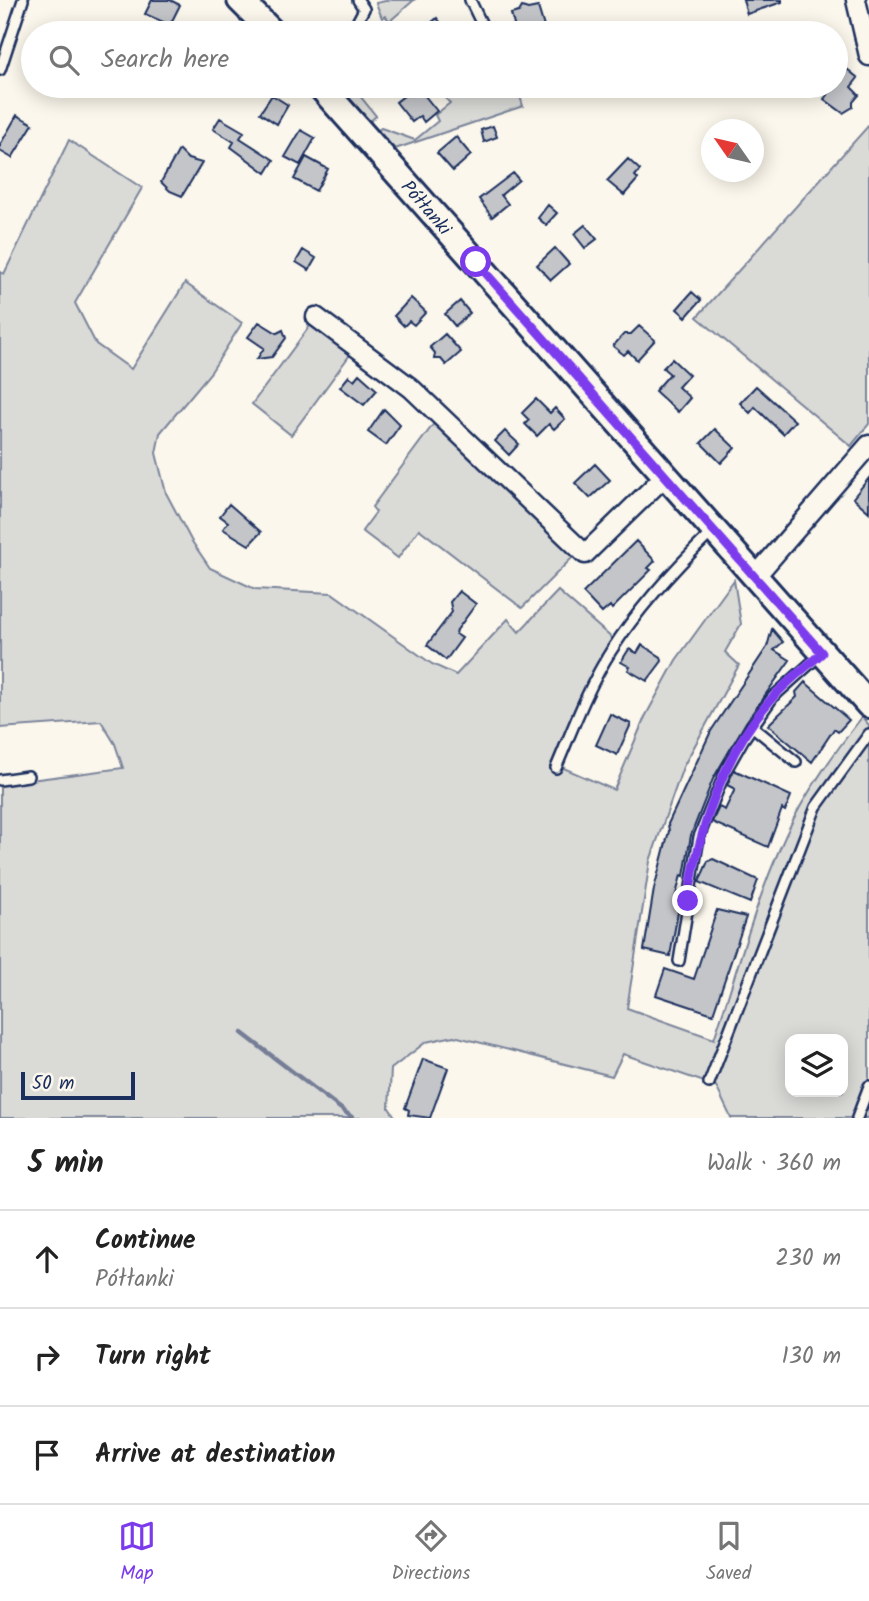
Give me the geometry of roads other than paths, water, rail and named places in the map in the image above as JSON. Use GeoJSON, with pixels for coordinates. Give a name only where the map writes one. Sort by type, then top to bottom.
{"type":"FeatureCollection","features":[{"type":"Feature","properties":{"kind":"street"},"geometry":{"type":"LineString","coordinates":[[856,0],[869,56]]}},
{"type":"Feature","properties":{"kind":"street"},"geometry":{"type":"LineString","coordinates":[[248,3],[263,21]]}},
{"type":"Feature","properties":{"kind":"street","name":"Półłanki"},"geometry":{"type":"LineString","coordinates":[[331,98],[869,705]]}},
{"type":"Feature","properties":{"kind":"street"},"geometry":{"type":"LineString","coordinates":[[316,317],[411,388],[585,554],[665,477]]}},
{"type":"Feature","properties":{"kind":"street"},"geometry":{"type":"LineString","coordinates":[[755,577],[869,445]]}},
{"type":"Feature","properties":{"kind":"lane"},"geometry":{"type":"LineString","coordinates":[[0,70],[23,0]]}},
{"type":"Feature","properties":{"kind":"lane"},"geometry":{"type":"LineString","coordinates":[[357,21],[363,9],[358,0]]}},
{"type":"Feature","properties":{"kind":"lane"},"geometry":{"type":"LineString","coordinates":[[470,0],[480,21]]}},
{"type":"Feature","properties":{"kind":"lane"},"geometry":{"type":"LineString","coordinates":[[556,768],[584,701],[611,651],[652,595],[713,530]]}},
{"type":"Feature","properties":{"kind":"lane"},"geometry":{"type":"LineString","coordinates":[[679,961],[699,837],[726,771],[752,726],[773,697],[822,653]]}},
{"type":"Feature","properties":{"kind":"lane"},"geometry":{"type":"LineString","coordinates":[[752,726],[796,762]]}},
{"type":"Feature","properties":{"kind":"lane"},"geometry":{"type":"LineString","coordinates":[[709,1083],[816,807],[869,734]]}},
{"type":"Feature","properties":{"kind":"lane"},"geometry":{"type":"LineString","coordinates":[[0,780],[28,776]]}},
{"type":"Feature","properties":{"kind":"lane"},"geometry":{"type":"LineString","coordinates":[[858,1118],[869,1086]]}},
{"type":"Feature","properties":{"kind":"waterway"},"geometry":{"type":"LineString","coordinates":[[242,1033],[353,1118]]}}]}
